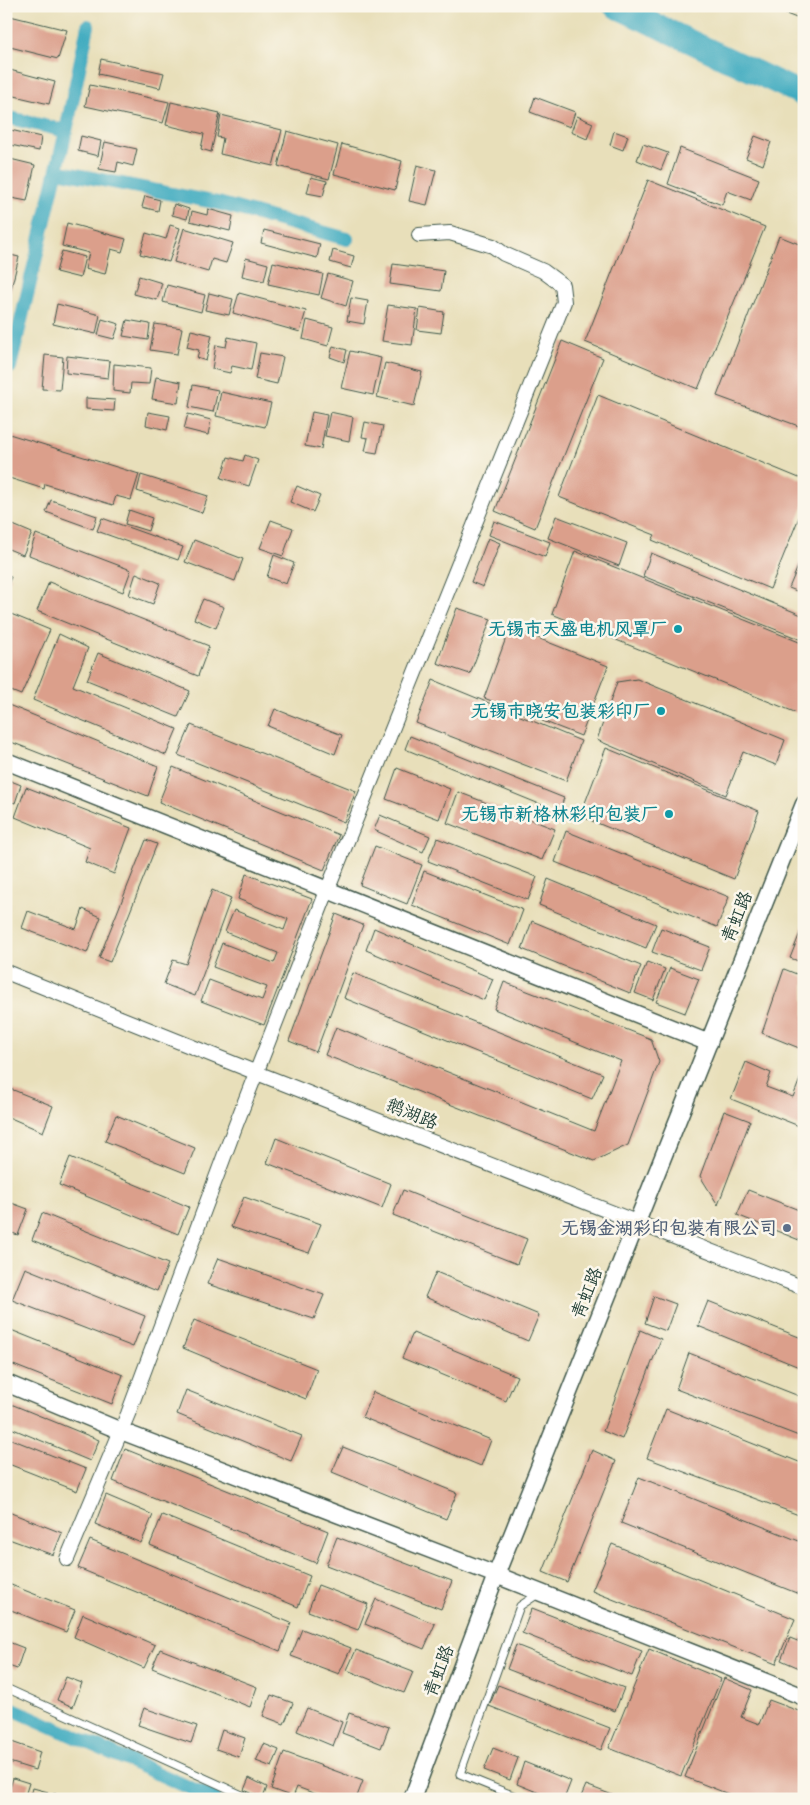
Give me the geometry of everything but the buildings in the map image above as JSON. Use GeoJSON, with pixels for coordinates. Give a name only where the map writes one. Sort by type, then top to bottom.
{"type":"FeatureCollection","features":[{"type":"Feature","properties":{"kind":"street"},"geometry":{"type":"LineString","coordinates":[[67,1559],[121,1430],[327,890],[564,302],[562,284],[543,271],[504,254],[493,246],[450,233],[420,235]]}},
{"type":"Feature","properties":{"kind":"street"},"geometry":{"type":"LineString","coordinates":[[6,761],[709,1043]]}},
{"type":"Feature","properties":{"kind":"street","name":"青虹路"},"geometry":{"type":"LineString","coordinates":[[412,1799],[496,1575],[804,804]]}},
{"type":"Feature","properties":{"kind":"street","name":"鹅湖路"},"geometry":{"type":"LineString","coordinates":[[6,972],[804,1288]]}},
{"type":"Feature","properties":{"kind":"street"},"geometry":{"type":"LineString","coordinates":[[6,1382],[121,1430],[804,1697]]}},
{"type":"Feature","properties":{"kind":"lane"},"geometry":{"type":"LineString","coordinates":[[522,1799],[460,1774],[520,1606],[541,1593]]}},
{"type":"Feature","properties":{"kind":"lane"},"geometry":{"type":"LineString","coordinates":[[6,1688],[252,1799]]}},
{"type":"Feature","properties":{"kind":"waterway"},"geometry":{"type":"LineString","coordinates":[[615,6],[804,95]]}},
{"type":"Feature","properties":{"kind":"waterway"},"geometry":{"type":"LineString","coordinates":[[10,367],[66,131],[88,26]]}},
{"type":"Feature","properties":{"kind":"waterway"},"geometry":{"type":"LineString","coordinates":[[6,117],[66,131]]}},
{"type":"Feature","properties":{"kind":"waterway"},"geometry":{"type":"LineString","coordinates":[[57,171],[218,203],[347,239]]}},
{"type":"Feature","properties":{"kind":"waterway"},"geometry":{"type":"LineString","coordinates":[[6,1706],[215,1799]]}},
{"type":"Feature","properties":{"kind":"place","name":"无锡市天盛电机风罩厂"},"geometry":{"type":"Point","coordinates":[678,629]}},
{"type":"Feature","properties":{"kind":"place","name":"无锡市晓安包装彩印厂"},"geometry":{"type":"Point","coordinates":[661,711]}},
{"type":"Feature","properties":{"kind":"place","name":"无锡市新格林彩印包装厂"},"geometry":{"type":"Point","coordinates":[669,814]}},
{"type":"Feature","properties":{"kind":"place","name":"无锡金湖彩印包装有限公司"},"geometry":{"type":"Point","coordinates":[787,1228]}}]}
